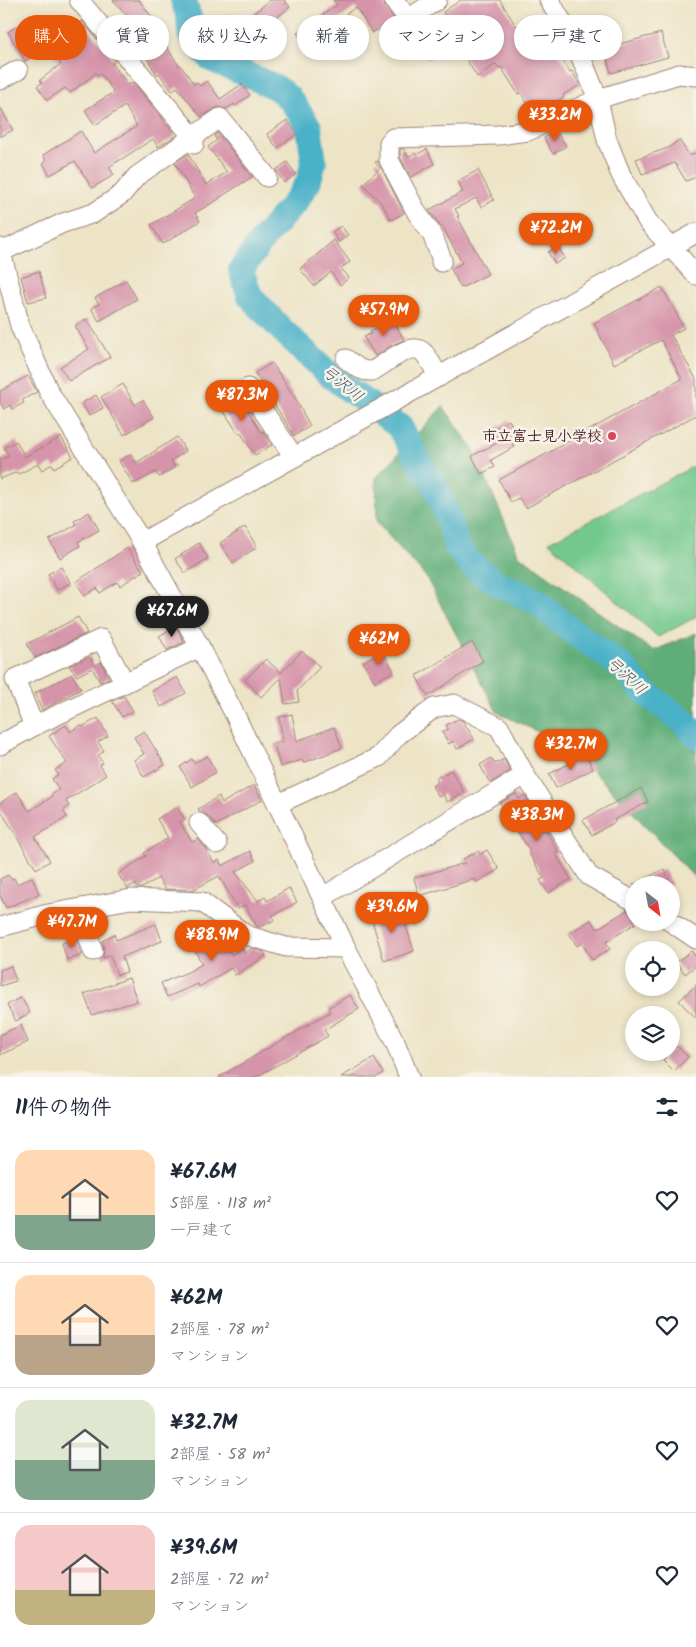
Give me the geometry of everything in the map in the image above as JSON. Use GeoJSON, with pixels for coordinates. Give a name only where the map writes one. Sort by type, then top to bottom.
{"type":"FeatureCollection","features":[{"type":"Feature","properties":{"kind":"street"},"geometry":{"type":"LineString","coordinates":[[79,0],[193,140]]}},
{"type":"Feature","properties":{"kind":"street"},"geometry":{"type":"LineString","coordinates":[[394,0],[408,20],[437,0]]}},
{"type":"Feature","properties":{"kind":"street"},"geometry":{"type":"LineString","coordinates":[[549,0],[576,45],[598,99],[607,140],[622,176],[648,222],[696,275]]}},
{"type":"Feature","properties":{"kind":"street"},"geometry":{"type":"LineString","coordinates":[[0,80],[18,70]]}},
{"type":"Feature","properties":{"kind":"street"},"geometry":{"type":"LineString","coordinates":[[441,262],[442,260],[432,234],[417,213],[389,160],[389,143],[393,138],[498,135],[528,131],[598,99],[679,74],[696,76]]}},
{"type":"Feature","properties":{"kind":"street"},"geometry":{"type":"LineString","coordinates":[[266,177],[220,118],[193,140],[137,176],[122,194],[94,213],[63,223],[0,250],[20,326],[49,392],[142,542],[200,648],[278,804],[346,948],[395,1042],[409,1077]]}},
{"type":"Feature","properties":{"kind":"street"},"geometry":{"type":"LineString","coordinates":[[142,542],[348,426],[396,402],[673,248],[696,233]]}},
{"type":"Feature","properties":{"kind":"street"},"geometry":{"type":"LineString","coordinates":[[346,359],[358,369],[366,372],[372,371],[406,350],[414,348],[423,352],[439,377]]}},
{"type":"Feature","properties":{"kind":"street"},"geometry":{"type":"LineString","coordinates":[[248,388],[294,457]]}},
{"type":"Feature","properties":{"kind":"street"},"geometry":{"type":"LineString","coordinates":[[34,726],[14,679],[100,639],[125,683]]}},
{"type":"Feature","properties":{"kind":"street"},"geometry":{"type":"LineString","coordinates":[[0,745],[34,726],[200,648]]}},
{"type":"Feature","properties":{"kind":"street"},"geometry":{"type":"LineString","coordinates":[[278,804],[379,757],[398,735],[434,708],[454,704],[499,727],[525,775],[589,876],[625,896]]}},
{"type":"Feature","properties":{"kind":"street"},"geometry":{"type":"LineString","coordinates":[[323,897],[525,775]]}},
{"type":"Feature","properties":{"kind":"street"},"geometry":{"type":"LineString","coordinates":[[199,822],[216,844]]}},
{"type":"Feature","properties":{"kind":"street"},"geometry":{"type":"LineString","coordinates":[[0,927],[48,914],[131,899],[202,902],[246,934],[286,947],[346,948]]}},
{"type":"Feature","properties":{"kind":"street"},"geometry":{"type":"LineString","coordinates":[[79,909],[93,951]]}},
{"type":"Feature","properties":{"kind":"street"},"geometry":{"type":"LineString","coordinates":[[680,928],[696,939]]}},
{"type":"Feature","properties":{"kind":"green space"},"geometry":{"type":"Polygon","coordinates":[[[443,406],[473,449],[519,555],[653,651],[696,633],[696,879],[571,748],[497,712],[426,577],[377,523],[376,478],[443,406]]]}},
{"type":"Feature","properties":{"kind":"green space"},"geometry":{"type":"Polygon","coordinates":[[[696,465],[696,617],[658,637],[549,542],[696,465]]]}},
{"type":"Feature","properties":{"kind":"water"},"geometry":{"type":"Polygon","coordinates":[[[636,667],[691,717],[696,724],[696,753],[673,725],[641,701],[619,681],[636,667]]]}},
{"type":"Feature","properties":{"kind":"building"},"geometry":{"type":"Polygon","coordinates":[[[113,0],[139,0],[150,15],[127,15],[113,0]]]}},
{"type":"Feature","properties":{"kind":"building"},"geometry":{"type":"Polygon","coordinates":[[[270,0],[284,0],[290,7],[280,15],[252,15],[270,0]]]}},
{"type":"Feature","properties":{"kind":"building"},"geometry":{"type":"Polygon","coordinates":[[[333,0],[383,0],[385,7],[391,15],[379,15],[379,31],[378,29],[372,33],[369,28],[369,15],[361,15],[356,7],[345,15],[323,15],[337,5],[333,0]]]}},
{"type":"Feature","properties":{"kind":"building"},"geometry":{"type":"Polygon","coordinates":[[[461,0],[500,0],[514,23],[514,60],[563,60],[580,85],[563,95],[564,97],[548,109],[535,116],[521,93],[518,94],[501,67],[499,68],[496,64],[477,77],[467,60],[504,60],[504,15],[445,15],[443,12],[461,0]]]}},
{"type":"Feature","properties":{"kind":"building"},"geometry":{"type":"Polygon","coordinates":[[[87,27],[97,39],[97,60],[114,60],[112,64],[129,85],[133,82],[175,136],[158,147],[153,139],[109,167],[114,175],[92,188],[75,161],[50,175],[43,163],[46,161],[43,155],[81,131],[94,153],[137,126],[125,106],[95,125],[85,110],[114,92],[100,73],[98,75],[96,73],[70,93],[65,88],[47,100],[37,86],[42,83],[40,80],[61,64],[58,60],[87,60],[87,27]]]}},
{"type":"Feature","properties":{"kind":"building"},"geometry":{"type":"Polygon","coordinates":[[[15,28],[15,44],[8,32],[15,28]]]}},
{"type":"Feature","properties":{"kind":"building"},"geometry":{"type":"Polygon","coordinates":[[[661,33],[668,57],[611,73],[607,60],[622,60],[622,43],[661,33]]]}},
{"type":"Feature","properties":{"kind":"building"},"geometry":{"type":"Polygon","coordinates":[[[169,50],[194,84],[197,82],[200,86],[207,81],[220,99],[242,84],[250,95],[235,106],[234,104],[226,109],[218,107],[201,117],[177,87],[172,91],[159,73],[157,75],[148,60],[169,60],[169,50]]]}},
{"type":"Feature","properties":{"kind":"building"},"geometry":{"type":"Polygon","coordinates":[[[0,107],[13,130],[0,137],[0,107]]]}},
{"type":"Feature","properties":{"kind":"building"},"geometry":{"type":"Polygon","coordinates":[[[287,120],[297,134],[277,148],[267,134],[287,120]]]}},
{"type":"Feature","properties":{"kind":"building"},"geometry":{"type":"Polygon","coordinates":[[[556,131],[566,146],[553,154],[544,138],[556,131]]]}},
{"type":"Feature","properties":{"kind":"building"},"geometry":{"type":"Polygon","coordinates":[[[218,133],[252,177],[195,213],[200,221],[163,244],[151,225],[195,198],[175,163],[188,154],[206,185],[227,172],[208,147],[217,140],[214,136],[218,133]]]}},
{"type":"Feature","properties":{"kind":"building"},"geometry":{"type":"Polygon","coordinates":[[[679,140],[690,156],[696,152],[696,177],[686,181],[675,163],[642,174],[636,159],[668,148],[679,140]]]}},
{"type":"Feature","properties":{"kind":"building"},"geometry":{"type":"Polygon","coordinates":[[[400,149],[404,149],[408,157],[427,149],[434,164],[411,177],[400,157],[400,149]]]}},
{"type":"Feature","properties":{"kind":"building"},"geometry":{"type":"Polygon","coordinates":[[[378,161],[404,213],[391,220],[382,204],[363,184],[380,168],[375,162],[378,161]]]}},
{"type":"Feature","properties":{"kind":"building"},"geometry":{"type":"Polygon","coordinates":[[[287,162],[296,174],[284,183],[276,170],[287,162]]]}},
{"type":"Feature","properties":{"kind":"building"},"geometry":{"type":"Polygon","coordinates":[[[478,170],[494,200],[481,207],[476,198],[455,209],[488,274],[461,288],[451,269],[462,263],[442,226],[429,210],[463,192],[458,181],[478,170]]]}},
{"type":"Feature","properties":{"kind":"building"},"geometry":{"type":"Polygon","coordinates":[[[341,226],[348,235],[339,242],[332,232],[341,226]]]}},
{"type":"Feature","properties":{"kind":"building"},"geometry":{"type":"Polygon","coordinates":[[[334,240],[350,262],[341,268],[349,278],[340,285],[331,272],[314,286],[300,269],[334,240]]]}},
{"type":"Feature","properties":{"kind":"building"},"geometry":{"type":"Polygon","coordinates":[[[558,247],[565,258],[555,264],[548,252],[558,247]]]}},
{"type":"Feature","properties":{"kind":"building"},"geometry":{"type":"Polygon","coordinates":[[[39,271],[46,298],[28,302],[21,277],[39,271]]]}},
{"type":"Feature","properties":{"kind":"building"},"geometry":{"type":"Polygon","coordinates":[[[126,280],[137,299],[99,321],[91,308],[99,304],[95,298],[126,280]]]}},
{"type":"Feature","properties":{"kind":"building"},"geometry":{"type":"Polygon","coordinates":[[[662,287],[684,328],[671,335],[696,379],[696,415],[526,508],[519,498],[511,502],[499,480],[682,379],[661,340],[614,364],[594,323],[662,287]]]}},
{"type":"Feature","properties":{"kind":"building"},"geometry":{"type":"Polygon","coordinates":[[[87,319],[110,357],[69,381],[60,367],[89,349],[75,326],[87,319]]]}},
{"type":"Feature","properties":{"kind":"building"},"geometry":{"type":"Polygon","coordinates":[[[393,319],[404,340],[375,356],[364,337],[372,333],[370,331],[393,319]]]}},
{"type":"Feature","properties":{"kind":"building"},"geometry":{"type":"Polygon","coordinates":[[[272,363],[295,398],[310,426],[294,436],[255,373],[272,363]]]}},
{"type":"Feature","properties":{"kind":"building"},"geometry":{"type":"Polygon","coordinates":[[[28,376],[37,392],[22,400],[24,403],[12,409],[10,405],[4,409],[0,403],[0,391],[28,376]]]}},
{"type":"Feature","properties":{"kind":"building"},"geometry":{"type":"Polygon","coordinates":[[[123,384],[135,405],[143,400],[154,417],[124,435],[101,397],[123,384]]]}},
{"type":"Feature","properties":{"kind":"building"},"geometry":{"type":"Polygon","coordinates":[[[227,386],[243,412],[247,409],[261,432],[263,431],[272,445],[255,455],[213,395],[227,386]]]}},
{"type":"Feature","properties":{"kind":"building"},"geometry":{"type":"Polygon","coordinates":[[[96,395],[103,408],[89,416],[82,403],[96,395]]]}},
{"type":"Feature","properties":{"kind":"building"},"geometry":{"type":"Polygon","coordinates":[[[509,420],[520,439],[512,443],[514,447],[491,460],[495,467],[481,474],[472,456],[499,442],[492,430],[509,420]]]}},
{"type":"Feature","properties":{"kind":"building"},"geometry":{"type":"Polygon","coordinates":[[[61,437],[73,457],[54,468],[52,464],[42,470],[38,464],[19,474],[17,472],[0,479],[0,460],[9,456],[4,448],[16,441],[25,457],[61,437]]]}},
{"type":"Feature","properties":{"kind":"building"},"geometry":{"type":"Polygon","coordinates":[[[177,437],[186,451],[171,461],[175,467],[159,477],[156,472],[133,484],[119,461],[131,454],[136,463],[177,437]]]}},
{"type":"Feature","properties":{"kind":"building"},"geometry":{"type":"Polygon","coordinates":[[[89,512],[99,530],[78,542],[80,546],[60,558],[49,540],[76,525],[74,521],[89,512]]]}},
{"type":"Feature","properties":{"kind":"building"},"geometry":{"type":"Polygon","coordinates":[[[245,527],[257,547],[233,563],[220,543],[245,527]]]}},
{"type":"Feature","properties":{"kind":"building"},"geometry":{"type":"Polygon","coordinates":[[[199,543],[208,558],[185,573],[175,559],[199,543]]]}},
{"type":"Feature","properties":{"kind":"building"},"geometry":{"type":"Polygon","coordinates":[[[127,548],[143,571],[120,586],[117,582],[100,593],[97,588],[85,596],[76,582],[127,548]]]}},
{"type":"Feature","properties":{"kind":"building"},"geometry":{"type":"Polygon","coordinates":[[[61,567],[71,583],[57,590],[48,574],[61,567]]]}},
{"type":"Feature","properties":{"kind":"building"},"geometry":{"type":"Polygon","coordinates":[[[78,617],[87,633],[35,658],[27,644],[78,617]]]}},
{"type":"Feature","properties":{"kind":"building"},"geometry":{"type":"Polygon","coordinates":[[[176,626],[184,642],[167,650],[159,636],[176,626]]]}},
{"type":"Feature","properties":{"kind":"building"},"geometry":{"type":"Polygon","coordinates":[[[472,642],[483,661],[428,696],[416,676],[472,642]]]}},
{"type":"Feature","properties":{"kind":"building"},"geometry":{"type":"Polygon","coordinates":[[[382,650],[394,671],[375,682],[363,662],[382,650]]]}},
{"type":"Feature","properties":{"kind":"building"},"geometry":{"type":"Polygon","coordinates":[[[302,651],[320,667],[297,691],[299,702],[285,704],[281,678],[261,697],[245,680],[266,659],[281,673],[302,651]]]}},
{"type":"Feature","properties":{"kind":"building"},"geometry":{"type":"Polygon","coordinates":[[[90,657],[94,666],[101,662],[109,678],[100,682],[92,668],[77,676],[69,666],[90,657]]]}},
{"type":"Feature","properties":{"kind":"building"},"geometry":{"type":"Polygon","coordinates":[[[72,674],[81,689],[42,710],[35,693],[72,674]]]}},
{"type":"Feature","properties":{"kind":"building"},"geometry":{"type":"Polygon","coordinates":[[[177,677],[186,693],[161,707],[152,691],[177,677]]]}},
{"type":"Feature","properties":{"kind":"building"},"geometry":{"type":"Polygon","coordinates":[[[124,696],[133,711],[122,717],[112,701],[124,696]]]}},
{"type":"Feature","properties":{"kind":"building"},"geometry":{"type":"Polygon","coordinates":[[[292,714],[297,741],[334,727],[342,748],[303,763],[302,760],[280,767],[274,744],[283,741],[279,717],[292,714]]]}},
{"type":"Feature","properties":{"kind":"building"},"geometry":{"type":"Polygon","coordinates":[[[98,718],[108,736],[98,742],[104,751],[98,756],[103,763],[100,765],[106,775],[66,801],[69,806],[63,811],[67,817],[35,837],[50,861],[36,869],[0,809],[0,803],[17,792],[29,811],[52,797],[51,795],[59,790],[52,779],[58,775],[55,770],[67,763],[49,736],[66,725],[70,732],[98,718]]]}},
{"type":"Feature","properties":{"kind":"building"},"geometry":{"type":"Polygon","coordinates":[[[458,719],[463,721],[474,739],[457,749],[453,741],[449,744],[442,732],[448,729],[446,725],[458,719]]]}},
{"type":"Feature","properties":{"kind":"building"},"geometry":{"type":"Polygon","coordinates":[[[144,731],[165,765],[144,777],[134,760],[144,754],[134,737],[144,731]]]}},
{"type":"Feature","properties":{"kind":"building"},"geometry":{"type":"Polygon","coordinates":[[[586,755],[593,769],[556,788],[549,774],[586,755]]]}},
{"type":"Feature","properties":{"kind":"building"},"geometry":{"type":"Polygon","coordinates":[[[207,756],[216,772],[192,787],[180,767],[192,759],[194,763],[207,756]]]}},
{"type":"Feature","properties":{"kind":"building"},"geometry":{"type":"Polygon","coordinates":[[[491,758],[495,764],[504,759],[510,771],[490,783],[480,765],[491,758]]]}},
{"type":"Feature","properties":{"kind":"building"},"geometry":{"type":"Polygon","coordinates":[[[451,770],[464,792],[447,802],[443,794],[439,797],[432,786],[438,782],[436,778],[451,770]]]}},
{"type":"Feature","properties":{"kind":"building"},"geometry":{"type":"Polygon","coordinates":[[[254,785],[262,800],[216,825],[198,809],[219,796],[222,803],[254,785]]]}},
{"type":"Feature","properties":{"kind":"building"},"geometry":{"type":"Polygon","coordinates":[[[641,788],[648,802],[614,820],[615,822],[592,835],[583,820],[641,788]]]}},
{"type":"Feature","properties":{"kind":"building"},"geometry":{"type":"Polygon","coordinates":[[[516,794],[519,799],[524,795],[558,851],[555,853],[571,879],[548,893],[540,880],[544,878],[528,852],[530,851],[500,803],[516,794]]]}},
{"type":"Feature","properties":{"kind":"building"},"geometry":{"type":"Polygon","coordinates":[[[177,807],[185,820],[180,822],[192,842],[198,839],[206,848],[214,863],[219,860],[222,866],[250,851],[255,861],[235,872],[258,901],[265,897],[267,901],[289,888],[297,902],[272,916],[274,920],[257,927],[245,905],[238,909],[219,876],[193,890],[165,889],[158,878],[142,888],[138,888],[135,884],[127,888],[118,874],[146,856],[144,853],[168,838],[157,819],[177,807]]]}},
{"type":"Feature","properties":{"kind":"building"},"geometry":{"type":"Polygon","coordinates":[[[487,850],[499,869],[477,882],[475,879],[419,896],[414,878],[465,863],[463,859],[478,851],[480,854],[487,850]]]}},
{"type":"Feature","properties":{"kind":"building"},"geometry":{"type":"Polygon","coordinates":[[[664,869],[668,876],[650,876],[664,869]]]}},
{"type":"Feature","properties":{"kind":"building"},"geometry":{"type":"Polygon","coordinates":[[[8,875],[11,879],[14,878],[17,884],[32,877],[39,894],[6,908],[0,895],[0,879],[8,875]]]}},
{"type":"Feature","properties":{"kind":"building"},"geometry":{"type":"Polygon","coordinates":[[[400,908],[414,951],[384,961],[371,917],[400,908]]]}},
{"type":"Feature","properties":{"kind":"building"},"geometry":{"type":"Polygon","coordinates":[[[625,911],[625,930],[606,942],[610,949],[592,960],[582,943],[577,946],[569,933],[591,920],[597,929],[625,911]]]}},
{"type":"Feature","properties":{"kind":"building"},"geometry":{"type":"Polygon","coordinates":[[[156,924],[162,941],[122,957],[127,972],[117,975],[110,955],[103,958],[104,948],[102,941],[114,934],[116,940],[156,924]]]}},
{"type":"Feature","properties":{"kind":"building"},"geometry":{"type":"Polygon","coordinates":[[[216,927],[231,955],[242,948],[245,953],[252,948],[264,952],[266,956],[235,975],[231,968],[199,987],[198,984],[167,997],[161,983],[202,964],[191,943],[197,940],[195,936],[216,927]]]}},
{"type":"Feature","properties":{"kind":"building"},"geometry":{"type":"Polygon","coordinates":[[[77,938],[82,955],[67,960],[62,943],[77,938]]]}},
{"type":"Feature","properties":{"kind":"building"},"geometry":{"type":"Polygon","coordinates":[[[691,951],[696,957],[696,966],[685,974],[680,967],[680,959],[691,951]]]}},
{"type":"Feature","properties":{"kind":"building"},"geometry":{"type":"Polygon","coordinates":[[[11,966],[16,981],[0,986],[0,970],[11,966]]]}},
{"type":"Feature","properties":{"kind":"building"},"geometry":{"type":"Polygon","coordinates":[[[129,978],[137,1001],[92,1015],[84,994],[129,978]]]}},
{"type":"Feature","properties":{"kind":"building"},"geometry":{"type":"Polygon","coordinates":[[[696,985],[696,1018],[679,1001],[696,985]]]}},
{"type":"Feature","properties":{"kind":"building"},"geometry":{"type":"Polygon","coordinates":[[[350,995],[359,1009],[324,1030],[328,1036],[256,1077],[219,1077],[330,1012],[328,1008],[350,995]]]}},
{"type":"Feature","properties":{"kind":"building"},"geometry":{"type":"Polygon","coordinates":[[[21,997],[30,1013],[16,1021],[7,1005],[21,997]]]}},
{"type":"Feature","properties":{"kind":"building"},"geometry":{"type":"Polygon","coordinates":[[[21,1025],[28,1042],[0,1055],[0,1035],[21,1025]]]}},
{"type":"Feature","properties":{"kind":"building"},"geometry":{"type":"Polygon","coordinates":[[[680,1049],[688,1057],[674,1071],[664,1061],[680,1061],[680,1049]]]}},
{"type":"Feature","properties":{"kind":"building"},"geometry":{"type":"Polygon","coordinates":[[[374,1058],[383,1073],[377,1077],[341,1077],[374,1058]]]}},
{"type":"Feature","properties":{"kind":"waterway","name":"弓沢川"},"geometry":{"type":"LineString","coordinates":[[183,0],[189,17],[190,34],[211,59],[277,88],[290,99],[309,127],[314,162],[308,183],[241,270],[250,296],[281,329],[332,377],[400,427],[433,482],[450,522],[456,545],[469,563],[495,582],[536,601],[568,628],[623,667],[642,690],[683,721],[696,735]]}},
{"type":"Feature","properties":{"kind":"place","name":"市立富士見小学校"},"geometry":{"type":"Point","coordinates":[612,436]}}]}
